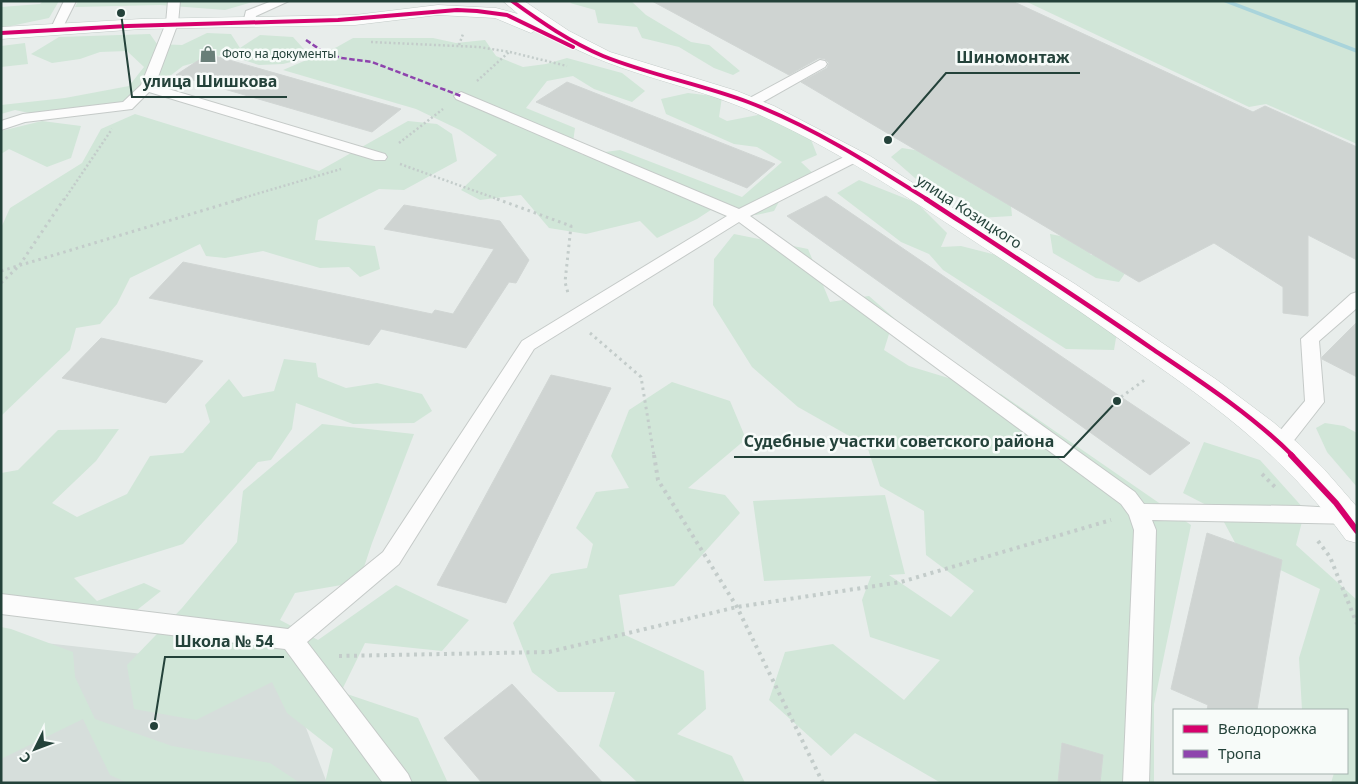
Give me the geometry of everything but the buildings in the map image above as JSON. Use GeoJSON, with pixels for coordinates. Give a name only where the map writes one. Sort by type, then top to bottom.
{"type":"FeatureCollection","features":[{"type":"Feature","properties":{"kind":"street"},"geometry":{"type":"LineString","coordinates":[[394,14],[438,1]]}},
{"type":"Feature","properties":{"kind":"street","name":"улица Козицкого"},"geometry":{"type":"LineString","coordinates":[[519,2],[580,44],[617,61],[751,103],[807,129],[857,156],[1061,286],[1201,381],[1280,443],[1354,522]]}},
{"type":"Feature","properties":{"kind":"street"},"geometry":{"type":"LineString","coordinates":[[1,33],[56,28],[172,23],[355,20],[438,10],[496,13],[510,17],[556,41],[617,61]]}},
{"type":"Feature","properties":{"kind":"lane"},"geometry":{"type":"LineString","coordinates":[[56,28],[70,1]]}},
{"type":"Feature","properties":{"kind":"lane"},"geometry":{"type":"LineString","coordinates":[[1,120],[127,106],[148,87],[172,23],[174,1]]}},
{"type":"Feature","properties":{"kind":"lane"},"geometry":{"type":"LineString","coordinates":[[249,23],[250,14],[283,1]]}},
{"type":"Feature","properties":{"kind":"lane"},"geometry":{"type":"LineString","coordinates":[[751,103],[820,64]]}},
{"type":"Feature","properties":{"kind":"lane"},"geometry":{"type":"LineString","coordinates":[[148,87],[380,157]]}},
{"type":"Feature","properties":{"kind":"lane"},"geometry":{"type":"LineString","coordinates":[[461,96],[739,215],[1128,498],[1138,512],[1145,530],[1136,783]]}},
{"type":"Feature","properties":{"kind":"lane"},"geometry":{"type":"LineString","coordinates":[[1,126],[22,118]]}},
{"type":"Feature","properties":{"kind":"lane"},"geometry":{"type":"LineString","coordinates":[[298,648],[391,558],[528,345],[739,215],[857,156]]}},
{"type":"Feature","properties":{"kind":"lane"},"geometry":{"type":"LineString","coordinates":[[1280,443],[1316,402],[1310,339],[1357,298]]}},
{"type":"Feature","properties":{"kind":"lane"},"geometry":{"type":"LineString","coordinates":[[1138,512],[1300,514],[1354,522]]}},
{"type":"Feature","properties":{"kind":"lane"},"geometry":{"type":"LineString","coordinates":[[1,604],[298,648],[399,783]]}},
{"type":"Feature","properties":{"kind":"path"},"geometry":{"type":"LineString","coordinates":[[363,42],[459,45],[510,52],[573,67]]}},
{"type":"Feature","properties":{"kind":"path"},"geometry":{"type":"LineString","coordinates":[[1,271],[380,157],[461,96],[510,52]]}},
{"type":"Feature","properties":{"kind":"path"},"geometry":{"type":"LineString","coordinates":[[1,283],[19,266],[127,106]]}},
{"type":"Feature","properties":{"kind":"path"},"geometry":{"type":"LineString","coordinates":[[380,157],[571,226],[565,282],[572,318],[641,377],[658,480],[737,607],[824,783]]}},
{"type":"Feature","properties":{"kind":"path"},"geometry":{"type":"LineString","coordinates":[[1139,374],[1154,384]]}},
{"type":"Feature","properties":{"kind":"path"},"geometry":{"type":"LineString","coordinates":[[1121,397],[1146,379]]}},
{"type":"Feature","properties":{"kind":"path"},"geometry":{"type":"LineString","coordinates":[[1256,468],[1300,514],[1330,558],[1357,624]]}},
{"type":"Feature","properties":{"kind":"path"},"geometry":{"type":"LineString","coordinates":[[298,648],[549,652],[737,607],[901,582],[1138,512]]}},
{"type":"Feature","properties":{"kind":"shaded area"},"geometry":{"type":"Polygon","coordinates":[[[1,638],[284,670],[327,783],[1,783],[1,638]]]}},
{"type":"Feature","properties":{"kind":"green space"},"geometry":{"type":"Polygon","coordinates":[[[43,1],[59,1],[49,18],[1,28],[1,7],[40,4],[43,1]]]}},
{"type":"Feature","properties":{"kind":"green space"},"geometry":{"type":"Polygon","coordinates":[[[78,1],[256,1],[225,10],[160,5],[75,7],[78,1]]]}},
{"type":"Feature","properties":{"kind":"green space"},"geometry":{"type":"Polygon","coordinates":[[[572,1],[631,1],[646,15],[691,42],[709,45],[740,71],[733,75],[714,68],[679,47],[642,38],[637,27],[598,23],[595,10],[570,3],[572,1]]]}},
{"type":"Feature","properties":{"kind":"green space"},"geometry":{"type":"Polygon","coordinates":[[[1025,1],[1357,1],[1357,144],[1266,104],[1249,107],[1025,1]]]}},
{"type":"Feature","properties":{"kind":"green space"},"geometry":{"type":"Polygon","coordinates":[[[207,33],[231,34],[240,48],[260,35],[293,37],[311,57],[283,64],[259,65],[225,54],[183,66],[149,92],[114,110],[74,116],[60,109],[29,113],[15,110],[1,114],[1,105],[65,98],[129,86],[144,67],[127,51],[100,52],[80,59],[52,63],[31,54],[59,37],[150,34],[157,44],[182,45],[207,33]]]}},
{"type":"Feature","properties":{"kind":"green space"},"geometry":{"type":"Polygon","coordinates":[[[353,38],[433,38],[456,43],[485,40],[496,56],[523,67],[546,64],[567,58],[622,73],[645,91],[632,102],[594,89],[573,76],[547,81],[526,108],[575,128],[572,149],[583,155],[620,150],[742,197],[782,162],[757,147],[734,144],[666,114],[661,99],[688,93],[722,97],[719,117],[727,121],[763,114],[810,137],[817,155],[801,162],[821,181],[782,196],[774,211],[756,215],[720,204],[697,219],[657,238],[640,221],[586,234],[549,228],[521,195],[480,200],[461,190],[497,155],[460,130],[416,109],[283,70],[337,47],[353,38]]]}},
{"type":"Feature","properties":{"kind":"green space"},"geometry":{"type":"Polygon","coordinates":[[[25,43],[28,64],[1,67],[1,46],[25,43]]]}},
{"type":"Feature","properties":{"kind":"green space"},"geometry":{"type":"Polygon","coordinates":[[[135,114],[319,171],[408,121],[437,124],[452,134],[457,161],[404,190],[379,189],[318,220],[315,240],[375,246],[380,269],[360,277],[349,267],[320,268],[263,251],[225,258],[206,256],[200,244],[130,278],[117,304],[100,324],[76,328],[70,350],[1,416],[1,228],[10,208],[82,163],[101,129],[135,114]]]}},
{"type":"Feature","properties":{"kind":"green space"},"geometry":{"type":"Polygon","coordinates":[[[42,121],[81,126],[71,158],[47,167],[9,149],[1,154],[1,131],[42,121]]]}},
{"type":"Feature","properties":{"kind":"green space"},"geometry":{"type":"Polygon","coordinates":[[[902,148],[934,153],[1010,195],[1012,216],[979,218],[963,209],[965,199],[923,185],[891,157],[902,148]]]}},
{"type":"Feature","properties":{"kind":"green space"},"geometry":{"type":"Polygon","coordinates":[[[859,180],[917,203],[947,233],[941,247],[961,246],[1008,258],[1117,332],[1114,350],[1066,349],[943,270],[929,254],[901,242],[837,193],[859,180]]]}},
{"type":"Feature","properties":{"kind":"green space"},"geometry":{"type":"Polygon","coordinates":[[[734,234],[808,249],[830,302],[869,296],[894,318],[884,350],[909,366],[1001,394],[1191,525],[1154,704],[1154,783],[941,783],[855,733],[831,756],[769,700],[785,652],[833,644],[904,700],[940,660],[870,637],[862,600],[871,576],[764,581],[753,501],[885,495],[905,574],[889,575],[951,617],[974,591],[926,555],[924,511],[880,486],[867,446],[798,407],[752,367],[713,305],[714,259],[734,234]]]}},
{"type":"Feature","properties":{"kind":"green space"},"geometry":{"type":"Polygon","coordinates":[[[1050,234],[1081,240],[1091,255],[1116,256],[1128,269],[1119,282],[1096,278],[1053,253],[1050,234]]]}},
{"type":"Feature","properties":{"kind":"green space"},"geometry":{"type":"Polygon","coordinates":[[[284,359],[316,363],[318,377],[346,388],[377,383],[422,394],[432,411],[414,423],[353,424],[296,403],[292,429],[271,460],[258,462],[183,544],[74,578],[97,601],[144,583],[161,591],[113,629],[1,612],[1,473],[18,470],[58,430],[119,429],[96,461],[52,503],[77,517],[127,494],[150,456],[183,453],[210,422],[205,405],[229,379],[243,397],[274,391],[284,359]]]}},
{"type":"Feature","properties":{"kind":"green space"},"geometry":{"type":"Polygon","coordinates":[[[672,382],[730,401],[746,439],[688,488],[725,495],[740,513],[674,586],[619,595],[625,635],[704,671],[706,709],[677,734],[732,756],[745,783],[638,783],[599,746],[615,692],[558,692],[532,672],[513,623],[551,574],[587,568],[593,544],[576,528],[596,492],[629,488],[611,456],[629,410],[672,382]]]}},
{"type":"Feature","properties":{"kind":"green space"},"geometry":{"type":"Polygon","coordinates":[[[1325,423],[1344,426],[1357,433],[1357,487],[1327,452],[1316,428],[1325,423]]]}},
{"type":"Feature","properties":{"kind":"green space"},"geometry":{"type":"Polygon","coordinates":[[[322,424],[414,434],[359,582],[295,593],[280,620],[318,640],[396,585],[469,620],[442,651],[365,643],[341,692],[418,718],[448,783],[325,783],[333,749],[287,713],[272,682],[196,720],[134,709],[127,665],[182,608],[237,542],[243,491],[322,424]]]}},
{"type":"Feature","properties":{"kind":"green space"},"geometry":{"type":"Polygon","coordinates":[[[1204,442],[1260,460],[1305,510],[1296,545],[1357,600],[1357,783],[1331,783],[1334,774],[1348,774],[1348,709],[1302,709],[1299,658],[1320,589],[1239,550],[1218,511],[1183,493],[1204,442]]]}},
{"type":"Feature","properties":{"kind":"green space"},"geometry":{"type":"Polygon","coordinates":[[[1,627],[73,652],[75,677],[95,719],[172,746],[270,763],[297,781],[296,783],[128,783],[110,775],[83,719],[1,759],[1,627]]]}},
{"type":"Feature","properties":{"kind":"waterway"},"geometry":{"type":"LineString","coordinates":[[1224,1],[1357,51]]}},
{"type":"Feature","properties":{"kind":"marked path"},"geometry":{"type":"LineString","coordinates":[[306,40],[325,53],[342,58],[372,62],[461,96]]}},
{"type":"Feature","properties":{"kind":"cycle path"},"geometry":{"type":"LineString","coordinates":[[512,1],[537,19],[589,50],[617,61],[749,102],[800,126],[894,179],[1083,301],[1235,408],[1289,452],[1336,503],[1357,531]]}},
{"type":"Feature","properties":{"kind":"cycle path"},"geometry":{"type":"LineString","coordinates":[[1,33],[128,26],[358,19],[418,12],[457,10],[507,15],[573,47]]}},
{"type":"Feature","properties":{"kind":"place","name":"улица Шишкова"},"geometry":{"type":"Point","coordinates":[121,13]}},
{"type":"Feature","properties":{"kind":"place","name":"Фото на документы"},"geometry":{"type":"Point","coordinates":[208,54]}},
{"type":"Feature","properties":{"kind":"place","name":"Шиномонтаж"},"geometry":{"type":"Point","coordinates":[888,140]}},
{"type":"Feature","properties":{"kind":"place","name":"Судебные участки советского района"},"geometry":{"type":"Point","coordinates":[1117,401]}},
{"type":"Feature","properties":{"kind":"place","name":"Школа № 54"},"geometry":{"type":"Point","coordinates":[154,726]}}]}
